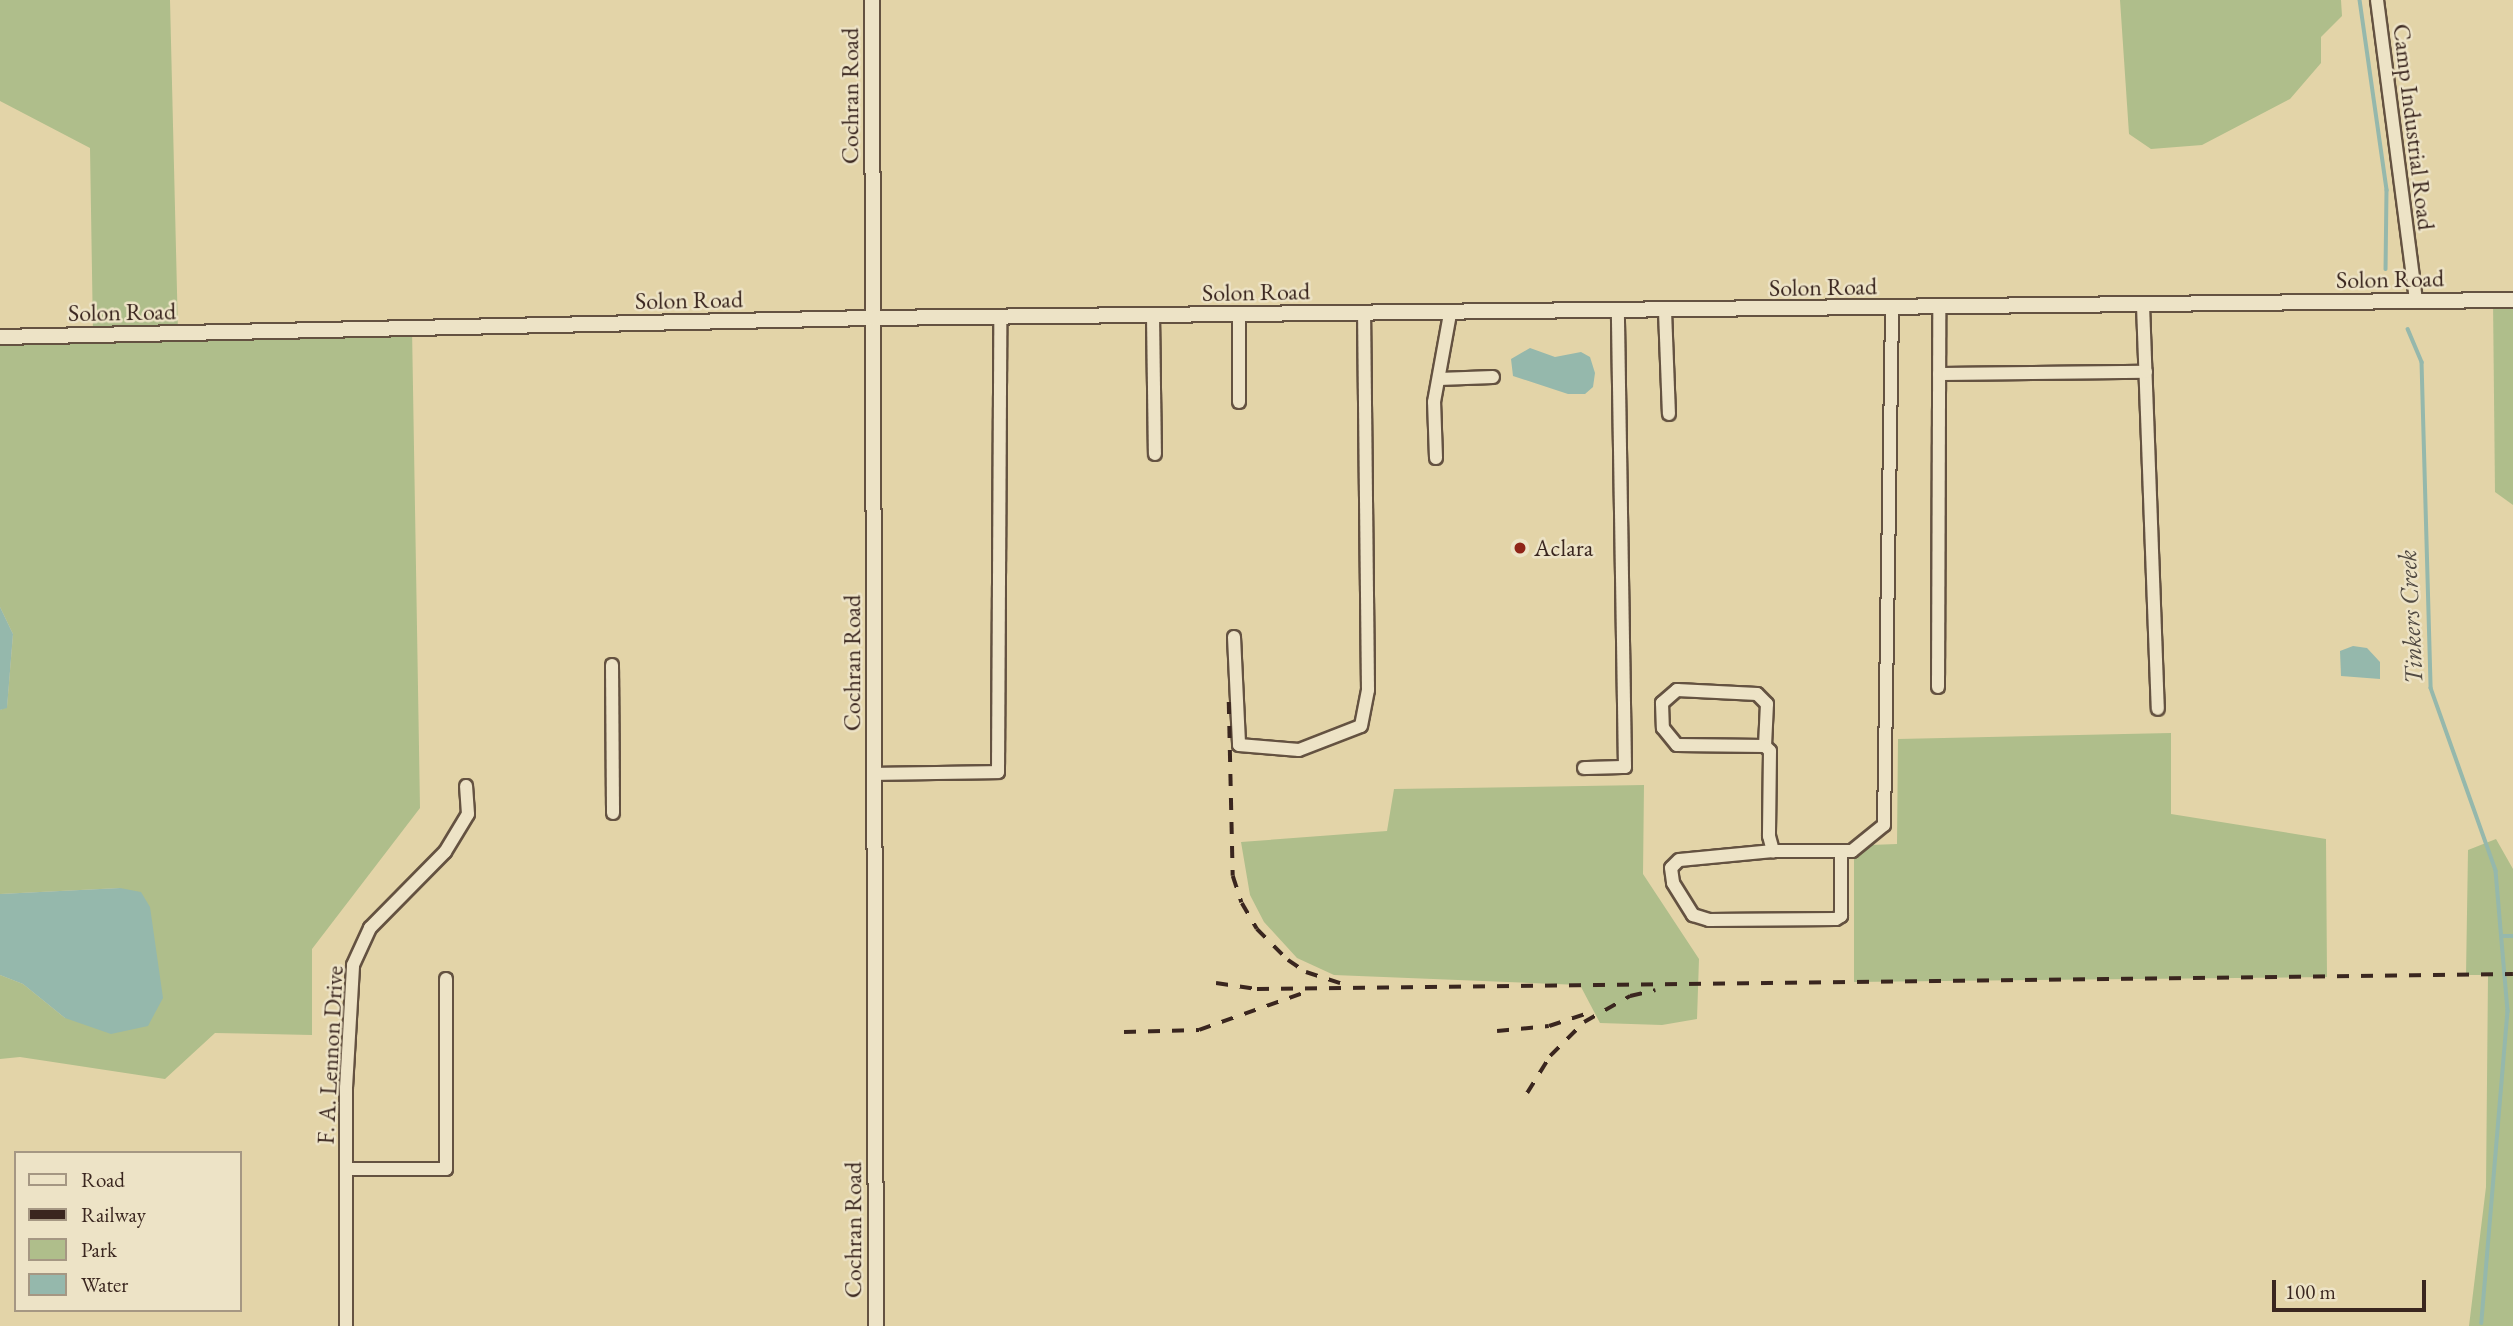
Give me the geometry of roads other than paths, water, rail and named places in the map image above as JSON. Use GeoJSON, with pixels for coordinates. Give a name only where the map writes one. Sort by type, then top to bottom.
{"type":"FeatureCollection","features":[{"type":"Feature","properties":{"kind":"street","name":"Cochran Road"},"geometry":{"type":"LineString","coordinates":[[872,0],[876,1326]]}},
{"type":"Feature","properties":{"kind":"street","name":"Camp Industrial Road"},"geometry":{"type":"LineString","coordinates":[[2377,0],[2416,302]]}},
{"type":"Feature","properties":{"kind":"street","name":"Solon Road"},"geometry":{"type":"LineString","coordinates":[[0,337],[873,318],[1450,314],[2513,300]]}},
{"type":"Feature","properties":{"kind":"street"},"geometry":{"type":"LineString","coordinates":[[2143,305],[2158,709]]}},
{"type":"Feature","properties":{"kind":"street"},"geometry":{"type":"LineString","coordinates":[[1938,687],[1939,308]]}},
{"type":"Feature","properties":{"kind":"street"},"geometry":{"type":"LineString","coordinates":[[1841,851],[1841,916],[1836,919],[1709,920],[1693,915],[1673,883],[1671,868],[1679,860],[1773,850],[1852,851],[1884,825],[1892,309]]}},
{"type":"Feature","properties":{"kind":"street"},"geometry":{"type":"LineString","coordinates":[[1665,311],[1669,414]]}},
{"type":"Feature","properties":{"kind":"street"},"geometry":{"type":"LineString","coordinates":[[1584,768],[1625,767],[1618,312]]}},
{"type":"Feature","properties":{"kind":"street"},"geometry":{"type":"LineString","coordinates":[[1234,637],[1239,745],[1299,750],[1361,726],[1368,690],[1364,314]]}},
{"type":"Feature","properties":{"kind":"street"},"geometry":{"type":"LineString","coordinates":[[1436,458],[1434,402],[1450,314]]}},
{"type":"Feature","properties":{"kind":"street"},"geometry":{"type":"LineString","coordinates":[[1239,315],[1239,401]]}},
{"type":"Feature","properties":{"kind":"street"},"geometry":{"type":"LineString","coordinates":[[1153,316],[1155,454]]}},
{"type":"Feature","properties":{"kind":"street"},"geometry":{"type":"LineString","coordinates":[[875,774],[998,772],[1000,317]]}},
{"type":"Feature","properties":{"kind":"street"},"geometry":{"type":"LineString","coordinates":[[1939,374],[2146,372]]}},
{"type":"Feature","properties":{"kind":"street"},"geometry":{"type":"LineString","coordinates":[[1439,379],[1493,377]]}},
{"type":"Feature","properties":{"kind":"street"},"geometry":{"type":"LineString","coordinates":[[612,665],[613,813]]}},
{"type":"Feature","properties":{"kind":"street"},"geometry":{"type":"LineString","coordinates":[[1765,746],[1768,704],[1758,694],[1677,690],[1662,702],[1663,728],[1677,745],[1765,746],[1770,751],[1769,836],[1773,850]]}},
{"type":"Feature","properties":{"kind":"street","name":"F. A. Lennon Drive"},"geometry":{"type":"LineString","coordinates":[[346,1326],[345,1169],[353,965],[369,928],[445,852],[468,814],[466,786]]}},
{"type":"Feature","properties":{"kind":"street"},"geometry":{"type":"LineString","coordinates":[[345,1169],[446,1169],[446,979]]}},
{"type":"Feature","properties":{"kind":"water"},"geometry":{"type":"Polygon","coordinates":[[[1530,348],[1555,357],[1581,352],[1590,357],[1595,373],[1593,387],[1585,394],[1568,394],[1513,376],[1511,359],[1530,348]]]}},
{"type":"Feature","properties":{"kind":"water"},"geometry":{"type":"Polygon","coordinates":[[[0,607],[13,634],[7,708],[0,710],[0,607]]]}},
{"type":"Feature","properties":{"kind":"water"},"geometry":{"type":"Polygon","coordinates":[[[2353,646],[2367,648],[2380,662],[2380,679],[2341,676],[2340,651],[2353,646]]]}},
{"type":"Feature","properties":{"kind":"water"},"geometry":{"type":"Polygon","coordinates":[[[120,888],[141,892],[150,907],[163,998],[148,1026],[111,1034],[65,1018],[23,984],[0,975],[0,894],[120,888]]]}},
{"type":"Feature","properties":{"kind":"waterway","name":"Tinkers Creek"},"geometry":{"type":"LineString","coordinates":[[2360,0],[2387,190],[2386,269]]}},
{"type":"Feature","properties":{"kind":"waterway","name":"Tinkers Creek"},"geometry":{"type":"LineString","coordinates":[[2408,329],[2422,362],[2431,688],[2496,871],[2508,1011],[2482,1323]]}},
{"type":"Feature","properties":{"kind":"waterway","name":"Tinkers Creek"},"geometry":{"type":"LineString","coordinates":[[2502,936],[2513,936]]}},
{"type":"Feature","properties":{"kind":"railway"},"geometry":{"type":"LineString","coordinates":[[1229,702],[1233,876],[1242,903],[1257,929],[1288,960],[1306,972],[1340,983]]}},
{"type":"Feature","properties":{"kind":"railway"},"geometry":{"type":"LineString","coordinates":[[1216,983],[1257,989],[2513,974]]}},
{"type":"Feature","properties":{"kind":"railway"},"geometry":{"type":"LineString","coordinates":[[1527,1093],[1550,1056],[1584,1022],[1630,996],[1655,990]]}},
{"type":"Feature","properties":{"kind":"railway"},"geometry":{"type":"LineString","coordinates":[[1124,1032],[1199,1030],[1303,993]]}},
{"type":"Feature","properties":{"kind":"railway"},"geometry":{"type":"LineString","coordinates":[[1497,1031],[1549,1026],[1588,1013]]}},
{"type":"Feature","properties":{"kind":"place","name":"Aclara"},"geometry":{"type":"Point","coordinates":[1520,548]}}]}
